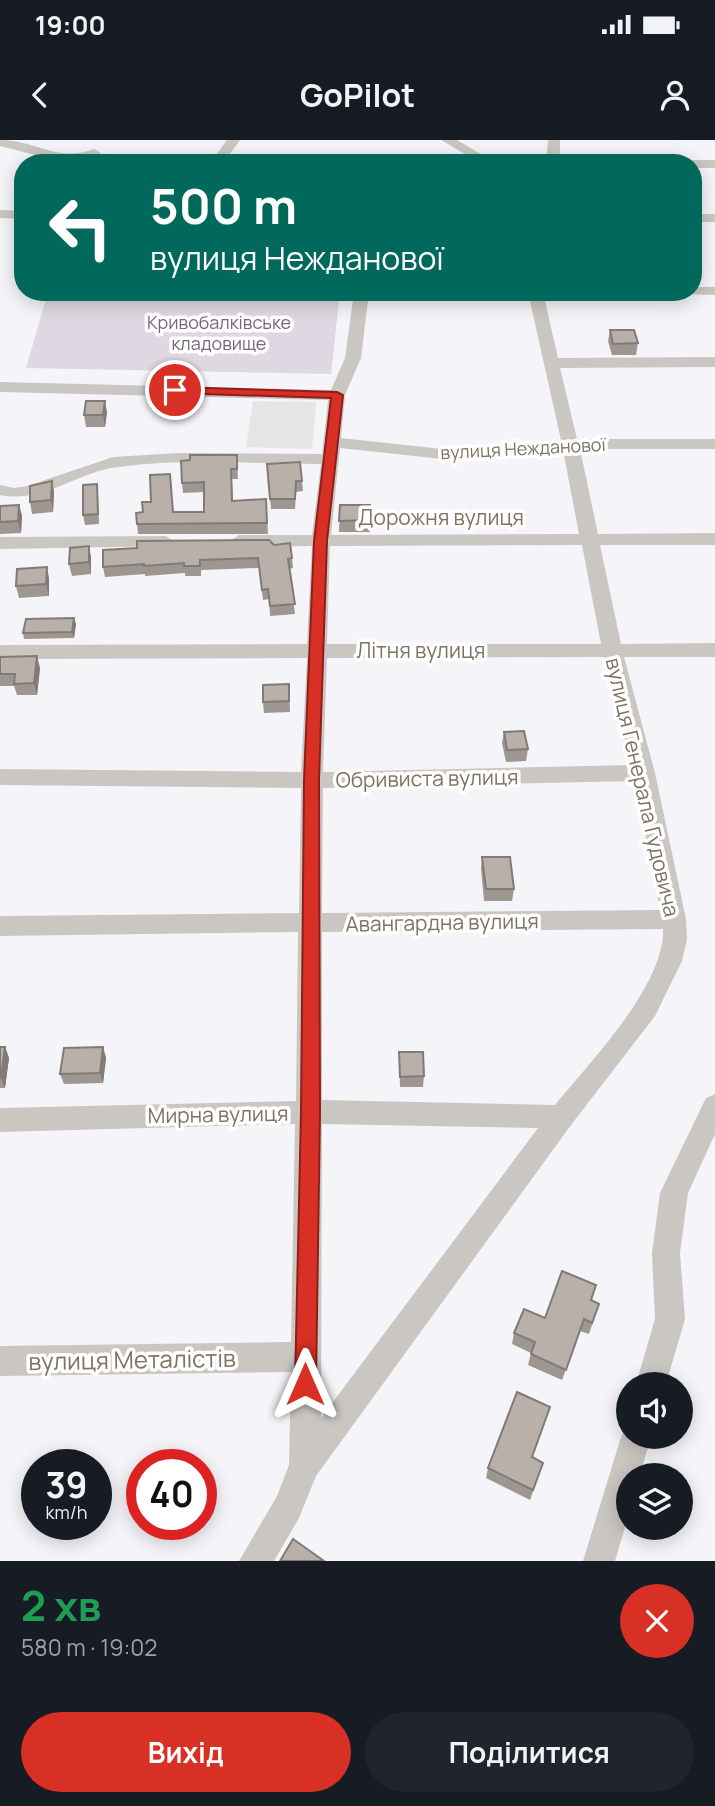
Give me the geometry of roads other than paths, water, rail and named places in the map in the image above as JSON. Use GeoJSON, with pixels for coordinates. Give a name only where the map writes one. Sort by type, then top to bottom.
{"type":"FeatureCollection","features":[{"type":"Feature","properties":{"kind":"street"},"geometry":{"type":"LineString","coordinates":[[223,154],[234,140]]}},
{"type":"Feature","properties":{"kind":"street"},"geometry":{"type":"LineString","coordinates":[[447,140],[473,154]]}},
{"type":"Feature","properties":{"kind":"street"},"geometry":{"type":"LineString","coordinates":[[0,142],[47,154]]}},
{"type":"Feature","properties":{"kind":"street"},"geometry":{"type":"LineString","coordinates":[[255,1561],[288,1507],[306,1465],[312,780],[321,541],[337,395],[353,358],[361,301]]}},
{"type":"Feature","properties":{"kind":"street","name":"вулиця Генерала Гудовича"},"geometry":{"type":"LineString","coordinates":[[306,1465],[562,1117],[646,1009],[670,961],[675,939],[674,919],[644,773],[611,649],[570,444],[537,301]]}},
{"type":"Feature","properties":{"kind":"street"},"geometry":{"type":"LineString","coordinates":[[550,363],[715,362]]}},
{"type":"Feature","properties":{"kind":"street"},"geometry":{"type":"LineString","coordinates":[[0,387],[337,395]]}},
{"type":"Feature","properties":{"kind":"street","name":"вулиця Нежданової"},"geometry":{"type":"LineString","coordinates":[[0,490],[14,493],[30,491],[113,462],[330,450],[451,455],[570,444],[715,444]]}},
{"type":"Feature","properties":{"kind":"street","name":"Дорожня вулиця"},"geometry":{"type":"LineString","coordinates":[[223,541],[715,539]]}},
{"type":"Feature","properties":{"kind":"street"},"geometry":{"type":"LineString","coordinates":[[0,543],[181,542]]}},
{"type":"Feature","properties":{"kind":"street","name":"Літня вулиця"},"geometry":{"type":"LineString","coordinates":[[0,652],[715,650]]}},
{"type":"Feature","properties":{"kind":"street","name":"Обривиста вулиця"},"geometry":{"type":"LineString","coordinates":[[0,777],[312,780],[644,773]]}},
{"type":"Feature","properties":{"kind":"street","name":"Авангардна вулиця"},"geometry":{"type":"LineString","coordinates":[[0,926],[674,919]]}},
{"type":"Feature","properties":{"kind":"street"},"geometry":{"type":"LineString","coordinates":[[655,1372],[670,1320],[666,1252],[674,1193],[715,1106]]}},
{"type":"Feature","properties":{"kind":"street","name":"Мирна вулиця"},"geometry":{"type":"LineString","coordinates":[[0,1120],[311,1112],[562,1117]]}},
{"type":"Feature","properties":{"kind":"street","name":"вулиця Металістів"},"geometry":{"type":"LineString","coordinates":[[0,1361],[305,1357]]}},
{"type":"Feature","properties":{"kind":"street"},"geometry":{"type":"LineString","coordinates":[[599,1561],[632,1449]]}},
{"type":"Feature","properties":{"kind":"park label","name":"Кривобалківське кладовище"},"geometry":{"type":"Point","coordinates":[219,332]}}]}
